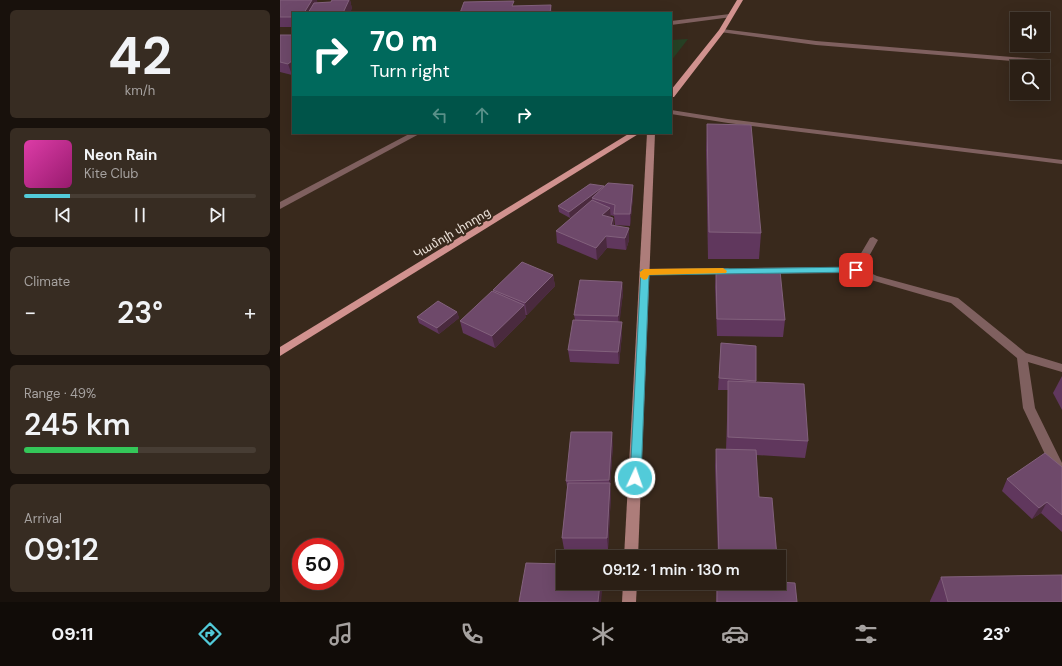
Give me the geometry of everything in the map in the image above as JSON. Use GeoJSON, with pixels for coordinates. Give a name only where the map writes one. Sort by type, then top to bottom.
{"type":"FeatureCollection","features":[{"type":"Feature","properties":{"kind":"main road"},"geometry":{"type":"LineString","coordinates":[[672,94],[722,31],[740,0]]}},
{"type":"Feature","properties":{"kind":"main road","name":"Կամոյի փողոց"},"geometry":{"type":"LineString","coordinates":[[280,352],[634,134]]}},
{"type":"Feature","properties":{"kind":"main road"},"geometry":{"type":"LineString","coordinates":[[632,550],[651,134]]}},
{"type":"Feature","properties":{"kind":"main road"},"geometry":{"type":"LineString","coordinates":[[629,602],[630,590]]}},
{"type":"Feature","properties":{"kind":"street"},"geometry":{"type":"LineString","coordinates":[[672,23],[730,16]]}},
{"type":"Feature","properties":{"kind":"street"},"geometry":{"type":"LineString","coordinates":[[722,31],[816,43],[1026,60]]}},
{"type":"Feature","properties":{"kind":"street"},"geometry":{"type":"LineString","coordinates":[[672,112],[728,121],[1062,162]]}},
{"type":"Feature","properties":{"kind":"street"},"geometry":{"type":"LineString","coordinates":[[280,206],[414,134]]}},
{"type":"Feature","properties":{"kind":"street"},"geometry":{"type":"LineString","coordinates":[[856,270],[873,240]]}},
{"type":"Feature","properties":{"kind":"street"},"geometry":{"type":"LineString","coordinates":[[644,272],[856,270],[874,278],[954,300],[1022,356],[1062,368]]}},
{"type":"Feature","properties":{"kind":"street"},"geometry":{"type":"LineString","coordinates":[[1022,356],[1029,408],[1056,465],[1062,470]]}},
{"type":"Feature","properties":{"kind":"green space"},"geometry":{"type":"Polygon","coordinates":[[[688,39],[672,60],[672,40],[688,39]]]}},
{"type":"Feature","properties":{"kind":"building"},"geometry":{"type":"Polygon","coordinates":[[[280,0],[312,0],[305,12],[292,12],[292,17],[280,17],[280,0]]]}},
{"type":"Feature","properties":{"kind":"building"},"geometry":{"type":"Polygon","coordinates":[[[332,0],[349,0],[343,12],[309,12],[314,3],[331,2],[332,0]]]}},
{"type":"Feature","properties":{"kind":"building"},"geometry":{"type":"Polygon","coordinates":[[[514,1],[512,6],[551,5],[550,12],[460,12],[464,2],[514,1]]]}},
{"type":"Feature","properties":{"kind":"building"},"geometry":{"type":"Polygon","coordinates":[[[280,35],[292,35],[292,61],[288,64],[280,62],[280,35]]]}},
{"type":"Feature","properties":{"kind":"building"},"geometry":{"type":"Polygon","coordinates":[[[707,124],[751,125],[761,233],[709,232],[707,124]]]}},
{"type":"Feature","properties":{"kind":"building"},"geometry":{"type":"Polygon","coordinates":[[[608,183],[633,185],[630,214],[614,214],[615,205],[592,198],[608,183]]]}},
{"type":"Feature","properties":{"kind":"building"},"geometry":{"type":"Polygon","coordinates":[[[590,184],[604,186],[569,212],[558,206],[590,184]]]}},
{"type":"Feature","properties":{"kind":"building"},"geometry":{"type":"Polygon","coordinates":[[[592,200],[610,208],[602,215],[613,218],[611,225],[629,228],[625,238],[606,236],[596,248],[556,231],[592,200]]]}},
{"type":"Feature","properties":{"kind":"building"},"geometry":{"type":"Polygon","coordinates":[[[522,262],[553,275],[525,303],[493,290],[522,262]]]}},
{"type":"Feature","properties":{"kind":"building"},"geometry":{"type":"Polygon","coordinates":[[[716,270],[780,271],[785,320],[717,319],[716,270]]]}},
{"type":"Feature","properties":{"kind":"building"},"geometry":{"type":"Polygon","coordinates":[[[580,280],[622,282],[618,316],[574,315],[580,280]]]}},
{"type":"Feature","properties":{"kind":"building"},"geometry":{"type":"Polygon","coordinates":[[[492,291],[524,305],[492,336],[460,321],[492,291]]]}},
{"type":"Feature","properties":{"kind":"building"},"geometry":{"type":"Polygon","coordinates":[[[438,301],[457,312],[437,328],[417,317],[438,301]]]}},
{"type":"Feature","properties":{"kind":"building"},"geometry":{"type":"Polygon","coordinates":[[[573,320],[622,322],[618,352],[568,350],[573,320]]]}},
{"type":"Feature","properties":{"kind":"building"},"geometry":{"type":"Polygon","coordinates":[[[721,343],[756,346],[756,381],[719,378],[721,343]]]}},
{"type":"Feature","properties":{"kind":"building"},"geometry":{"type":"Polygon","coordinates":[[[728,381],[804,384],[808,441],[728,437],[728,381]]]}},
{"type":"Feature","properties":{"kind":"building"},"geometry":{"type":"Polygon","coordinates":[[[571,432],[612,432],[609,480],[566,481],[571,432]]]}},
{"type":"Feature","properties":{"kind":"building"},"geometry":{"type":"Polygon","coordinates":[[[716,449],[756,450],[759,497],[772,498],[776,550],[719,550],[716,449]]]}},
{"type":"Feature","properties":{"kind":"building"},"geometry":{"type":"Polygon","coordinates":[[[1045,453],[1062,467],[1062,515],[1047,502],[1039,508],[1007,479],[1045,453]]]}},
{"type":"Feature","properties":{"kind":"building"},"geometry":{"type":"Polygon","coordinates":[[[568,483],[610,483],[607,538],[562,538],[568,483]]]}},
{"type":"Feature","properties":{"kind":"building"},"geometry":{"type":"Polygon","coordinates":[[[526,563],[556,564],[556,590],[599,590],[598,602],[519,602],[526,563]]]}},
{"type":"Feature","properties":{"kind":"building"},"geometry":{"type":"Polygon","coordinates":[[[1062,575],[1062,602],[948,602],[941,577],[1062,575]]]}},
{"type":"Feature","properties":{"kind":"building"},"geometry":{"type":"Polygon","coordinates":[[[786,582],[795,583],[797,602],[717,602],[717,590],[786,590],[786,582]]]}},
{"type":"Feature","properties":{"kind":"slow traffic"},"geometry":{"type":"LineString","coordinates":[[644,277],[644,272],[723,271]]}},
{"type":"Feature","properties":{"kind":"route"},"geometry":{"type":"LineString","coordinates":[[635,478],[644,272],[856,270]]}}]}
